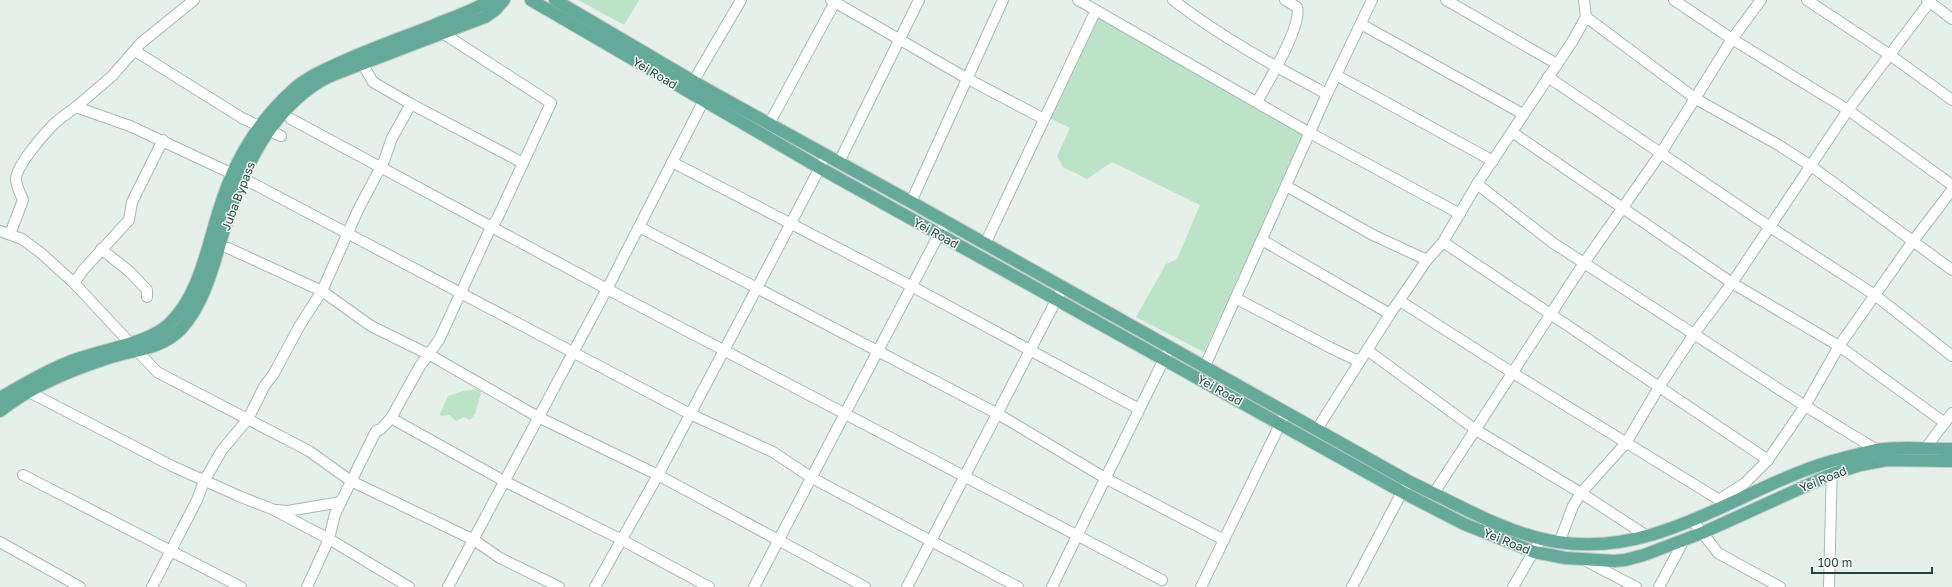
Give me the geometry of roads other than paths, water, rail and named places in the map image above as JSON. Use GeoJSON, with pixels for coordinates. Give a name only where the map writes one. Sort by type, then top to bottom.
{"type":"FeatureCollection","features":[{"type":"Feature","properties":{"kind":"main road","name":"Juba Bypass"},"geometry":{"type":"LineString","coordinates":[[0,398],[37,376],[57,367],[159,333],[170,323],[182,310],[194,286],[220,205],[233,173],[253,136],[269,114],[281,101],[308,78],[356,55],[444,21],[491,0]]}},
{"type":"Feature","properties":{"kind":"main road","name":"Juba Bypass"},"geometry":{"type":"LineString","coordinates":[[0,411],[17,398],[76,370],[166,341],[181,329],[207,284],[229,214],[250,160],[264,139],[287,110],[316,84],[338,73],[469,24],[496,10],[504,0]]}},
{"type":"Feature","properties":{"kind":"main road","name":"Yei Road"},"geometry":{"type":"LineString","coordinates":[[531,0],[703,102],[1402,492],[1464,524],[1534,552],[1584,560],[1625,560],[1702,533],[1832,468],[1877,450],[1952,449]]}},
{"type":"Feature","properties":{"kind":"main road","name":"Yei Road"},"geometry":{"type":"LineString","coordinates":[[555,0],[693,82],[912,202],[1410,482],[1487,519],[1541,540],[1590,545],[1612,544],[1647,536],[1693,521],[1723,502],[1782,479],[1832,468],[1887,460],[1952,461]]}},
{"type":"Feature","properties":{"kind":"street"},"geometry":{"type":"LineString","coordinates":[[10,234],[23,200],[16,178],[18,171],[47,132],[112,76],[135,51],[141,42],[194,0]]}},
{"type":"Feature","properties":{"kind":"street"},"geometry":{"type":"LineString","coordinates":[[693,82],[741,0]]}},
{"type":"Feature","properties":{"kind":"street"},"geometry":{"type":"LineString","coordinates":[[839,162],[919,0]]}},
{"type":"Feature","properties":{"kind":"street"},"geometry":{"type":"LineString","coordinates":[[912,202],[1003,0]]}},
{"type":"Feature","properties":{"kind":"street"},"geometry":{"type":"LineString","coordinates":[[1078,0],[1310,133],[1460,214]]}},
{"type":"Feature","properties":{"kind":"street"},"geometry":{"type":"LineString","coordinates":[[1173,0],[1201,21],[1275,67],[1327,94]]}},
{"type":"Feature","properties":{"kind":"street"},"geometry":{"type":"LineString","coordinates":[[1257,102],[1291,37],[1299,12],[1297,7],[1285,0]]}},
{"type":"Feature","properties":{"kind":"street"},"geometry":{"type":"LineString","coordinates":[[1205,366],[1237,298],[1327,94],[1372,0]]}},
{"type":"Feature","properties":{"kind":"street"},"geometry":{"type":"LineString","coordinates":[[1446,0],[1557,64]]}},
{"type":"Feature","properties":{"kind":"street"},"geometry":{"type":"LineString","coordinates":[[1317,429],[1390,314],[1426,260],[1442,242],[1460,214],[1476,184],[1493,161],[1572,42],[1586,17],[1584,0]]}},
{"type":"Feature","properties":{"kind":"street"},"geometry":{"type":"LineString","coordinates":[[1674,0],[1732,39],[1848,110],[1952,185]]}},
{"type":"Feature","properties":{"kind":"street"},"geometry":{"type":"LineString","coordinates":[[1434,493],[1584,263],[1661,153],[1732,39],[1761,0]]}},
{"type":"Feature","properties":{"kind":"street"},"geometry":{"type":"LineString","coordinates":[[1807,0],[1890,55],[1952,100]]}},
{"type":"Feature","properties":{"kind":"street"},"geometry":{"type":"LineString","coordinates":[[769,124],[833,1],[968,79],[1044,119]]}},
{"type":"Feature","properties":{"kind":"street"},"geometry":{"type":"LineString","coordinates":[[1559,543],[1573,506],[1581,493],[1626,442],[1659,387],[1694,334],[1732,283],[1848,110],[1930,1],[1952,19]]}},
{"type":"Feature","properties":{"kind":"street"},"geometry":{"type":"LineString","coordinates":[[985,244],[1096,10]]}},
{"type":"Feature","properties":{"kind":"street"},"geometry":{"type":"LineString","coordinates":[[1586,17],[1696,99],[1780,146],[1811,166],[1952,270]]}},
{"type":"Feature","properties":{"kind":"street"},"geometry":{"type":"LineString","coordinates":[[1361,24],[1523,114]]}},
{"type":"Feature","properties":{"kind":"street"},"geometry":{"type":"LineString","coordinates":[[307,587],[329,539],[335,514],[376,431],[381,429],[391,418],[420,366],[430,355],[444,329],[460,292],[476,262],[491,227],[497,219],[551,103],[444,34]]}},
{"type":"Feature","properties":{"kind":"street"},"geometry":{"type":"LineString","coordinates":[[135,51],[242,118],[281,136]]}},
{"type":"Feature","properties":{"kind":"street"},"geometry":{"type":"LineString","coordinates":[[362,65],[373,82],[411,104],[523,163]]}},
{"type":"Feature","properties":{"kind":"street"},"geometry":{"type":"LineString","coordinates":[[1336,75],[1493,161]]}},
{"type":"Feature","properties":{"kind":"street"},"geometry":{"type":"LineString","coordinates":[[1548,77],[1770,227],[1875,295],[1952,356]]}},
{"type":"Feature","properties":{"kind":"street"},"geometry":{"type":"LineString","coordinates":[[448,587],[607,289],[703,102]]}},
{"type":"Feature","properties":{"kind":"street"},"geometry":{"type":"LineString","coordinates":[[152,587],[197,500],[204,481],[222,450],[248,419],[265,385],[273,375],[303,320],[322,291],[358,210],[380,168],[392,138],[411,104]]}},
{"type":"Feature","properties":{"kind":"street"},"geometry":{"type":"LineString","coordinates":[[76,107],[122,122],[233,173],[690,414],[773,452],[812,478],[932,540],[1018,587]]}},
{"type":"Feature","properties":{"kind":"street"},"geometry":{"type":"LineString","coordinates":[[291,119],[607,289],[1076,537],[1162,580]]}},
{"type":"Feature","properties":{"kind":"street"},"geometry":{"type":"LineString","coordinates":[[1512,132],[1732,283],[1839,346],[1946,422]]}},
{"type":"Feature","properties":{"kind":"street"},"geometry":{"type":"LineString","coordinates":[[74,283],[101,250],[130,220],[132,202],[163,140]]}},
{"type":"Feature","properties":{"kind":"street"},"geometry":{"type":"LineString","coordinates":[[595,587],[658,475],[758,288],[826,156]]}},
{"type":"Feature","properties":{"kind":"street"},"geometry":{"type":"LineString","coordinates":[[672,162],[913,287],[1139,409]]}},
{"type":"Feature","properties":{"kind":"street"},"geometry":{"type":"LineString","coordinates":[[1476,184],[1553,243],[1805,406],[1877,450]]}},
{"type":"Feature","properties":{"kind":"street"},"geometry":{"type":"LineString","coordinates":[[1286,186],[1374,235],[1426,260]]}},
{"type":"Feature","properties":{"kind":"street"},"geometry":{"type":"LineString","coordinates":[[1400,301],[1513,373],[1723,502],[1768,460],[1805,406],[1839,346],[1913,240],[1952,190]]}},
{"type":"Feature","properties":{"kind":"street"},"geometry":{"type":"LineString","coordinates":[[754,587],[913,287],[946,221]]}},
{"type":"Feature","properties":{"kind":"street"},"geometry":{"type":"LineString","coordinates":[[639,227],[998,414],[1105,478],[1224,540]]}},
{"type":"Feature","properties":{"kind":"street"},"geometry":{"type":"LineString","coordinates":[[0,231],[22,239],[40,252],[74,283],[148,363],[164,376],[309,451],[351,482],[474,540],[500,558],[559,587]]}},
{"type":"Feature","properties":{"kind":"street"},"geometry":{"type":"LineString","coordinates":[[1262,240],[1390,314]]}},
{"type":"Feature","properties":{"kind":"street"},"geometry":{"type":"LineString","coordinates":[[1442,242],[1768,460]]}},
{"type":"Feature","properties":{"kind":"street"},"geometry":{"type":"LineString","coordinates":[[228,248],[322,291],[371,326],[430,355],[538,417],[658,475],[865,587]]}},
{"type":"Feature","properties":{"kind":"street"},"geometry":{"type":"LineString","coordinates":[[101,250],[130,272],[147,290],[147,297]]}},
{"type":"Feature","properties":{"kind":"street"},"geometry":{"type":"LineString","coordinates":[[907,587],[1063,287]]}},
{"type":"Feature","properties":{"kind":"street"},"geometry":{"type":"LineString","coordinates":[[1237,298],[1331,348],[1354,359],[1360,360]]}},
{"type":"Feature","properties":{"kind":"street"},"geometry":{"type":"LineString","coordinates":[[1052,587],[1170,347]]}},
{"type":"Feature","properties":{"kind":"street"},"geometry":{"type":"LineString","coordinates":[[1367,350],[1476,430],[1581,493],[1647,536]]}},
{"type":"Feature","properties":{"kind":"street"},"geometry":{"type":"LineString","coordinates":[[31,393],[126,443],[204,481],[272,509],[329,539],[409,587]]}},
{"type":"Feature","properties":{"kind":"street"},"geometry":{"type":"LineString","coordinates":[[1201,587],[1286,412]]}},
{"type":"Feature","properties":{"kind":"street"},"geometry":{"type":"LineString","coordinates":[[1925,449],[1952,413]]}},
{"type":"Feature","properties":{"kind":"street"},"geometry":{"type":"LineString","coordinates":[[391,418],[504,481],[622,540],[709,587]]}},
{"type":"Feature","properties":{"kind":"street"},"geometry":{"type":"LineString","coordinates":[[1829,587],[1832,468]]}},
{"type":"Feature","properties":{"kind":"street"},"geometry":{"type":"LineString","coordinates":[[23,475],[241,587]]}},
{"type":"Feature","properties":{"kind":"street"},"geometry":{"type":"LineString","coordinates":[[1352,587],[1402,492],[1410,482]]}},
{"type":"Feature","properties":{"kind":"street"},"geometry":{"type":"LineString","coordinates":[[272,509],[288,511],[341,502]]}},
{"type":"Feature","properties":{"kind":"street"},"geometry":{"type":"LineString","coordinates":[[1693,521],[1712,547],[1725,558],[1780,587]]}},
{"type":"Feature","properties":{"kind":"street"},"geometry":{"type":"LineString","coordinates":[[1513,587],[1541,540]]}},
{"type":"Feature","properties":{"kind":"street"},"geometry":{"type":"LineString","coordinates":[[1659,587],[1684,540]]}},
{"type":"Feature","properties":{"kind":"street"},"geometry":{"type":"LineString","coordinates":[[0,542],[80,587]]}},
{"type":"Feature","properties":{"kind":"street"},"geometry":{"type":"LineString","coordinates":[[1584,560],[1636,587]]}}]}
